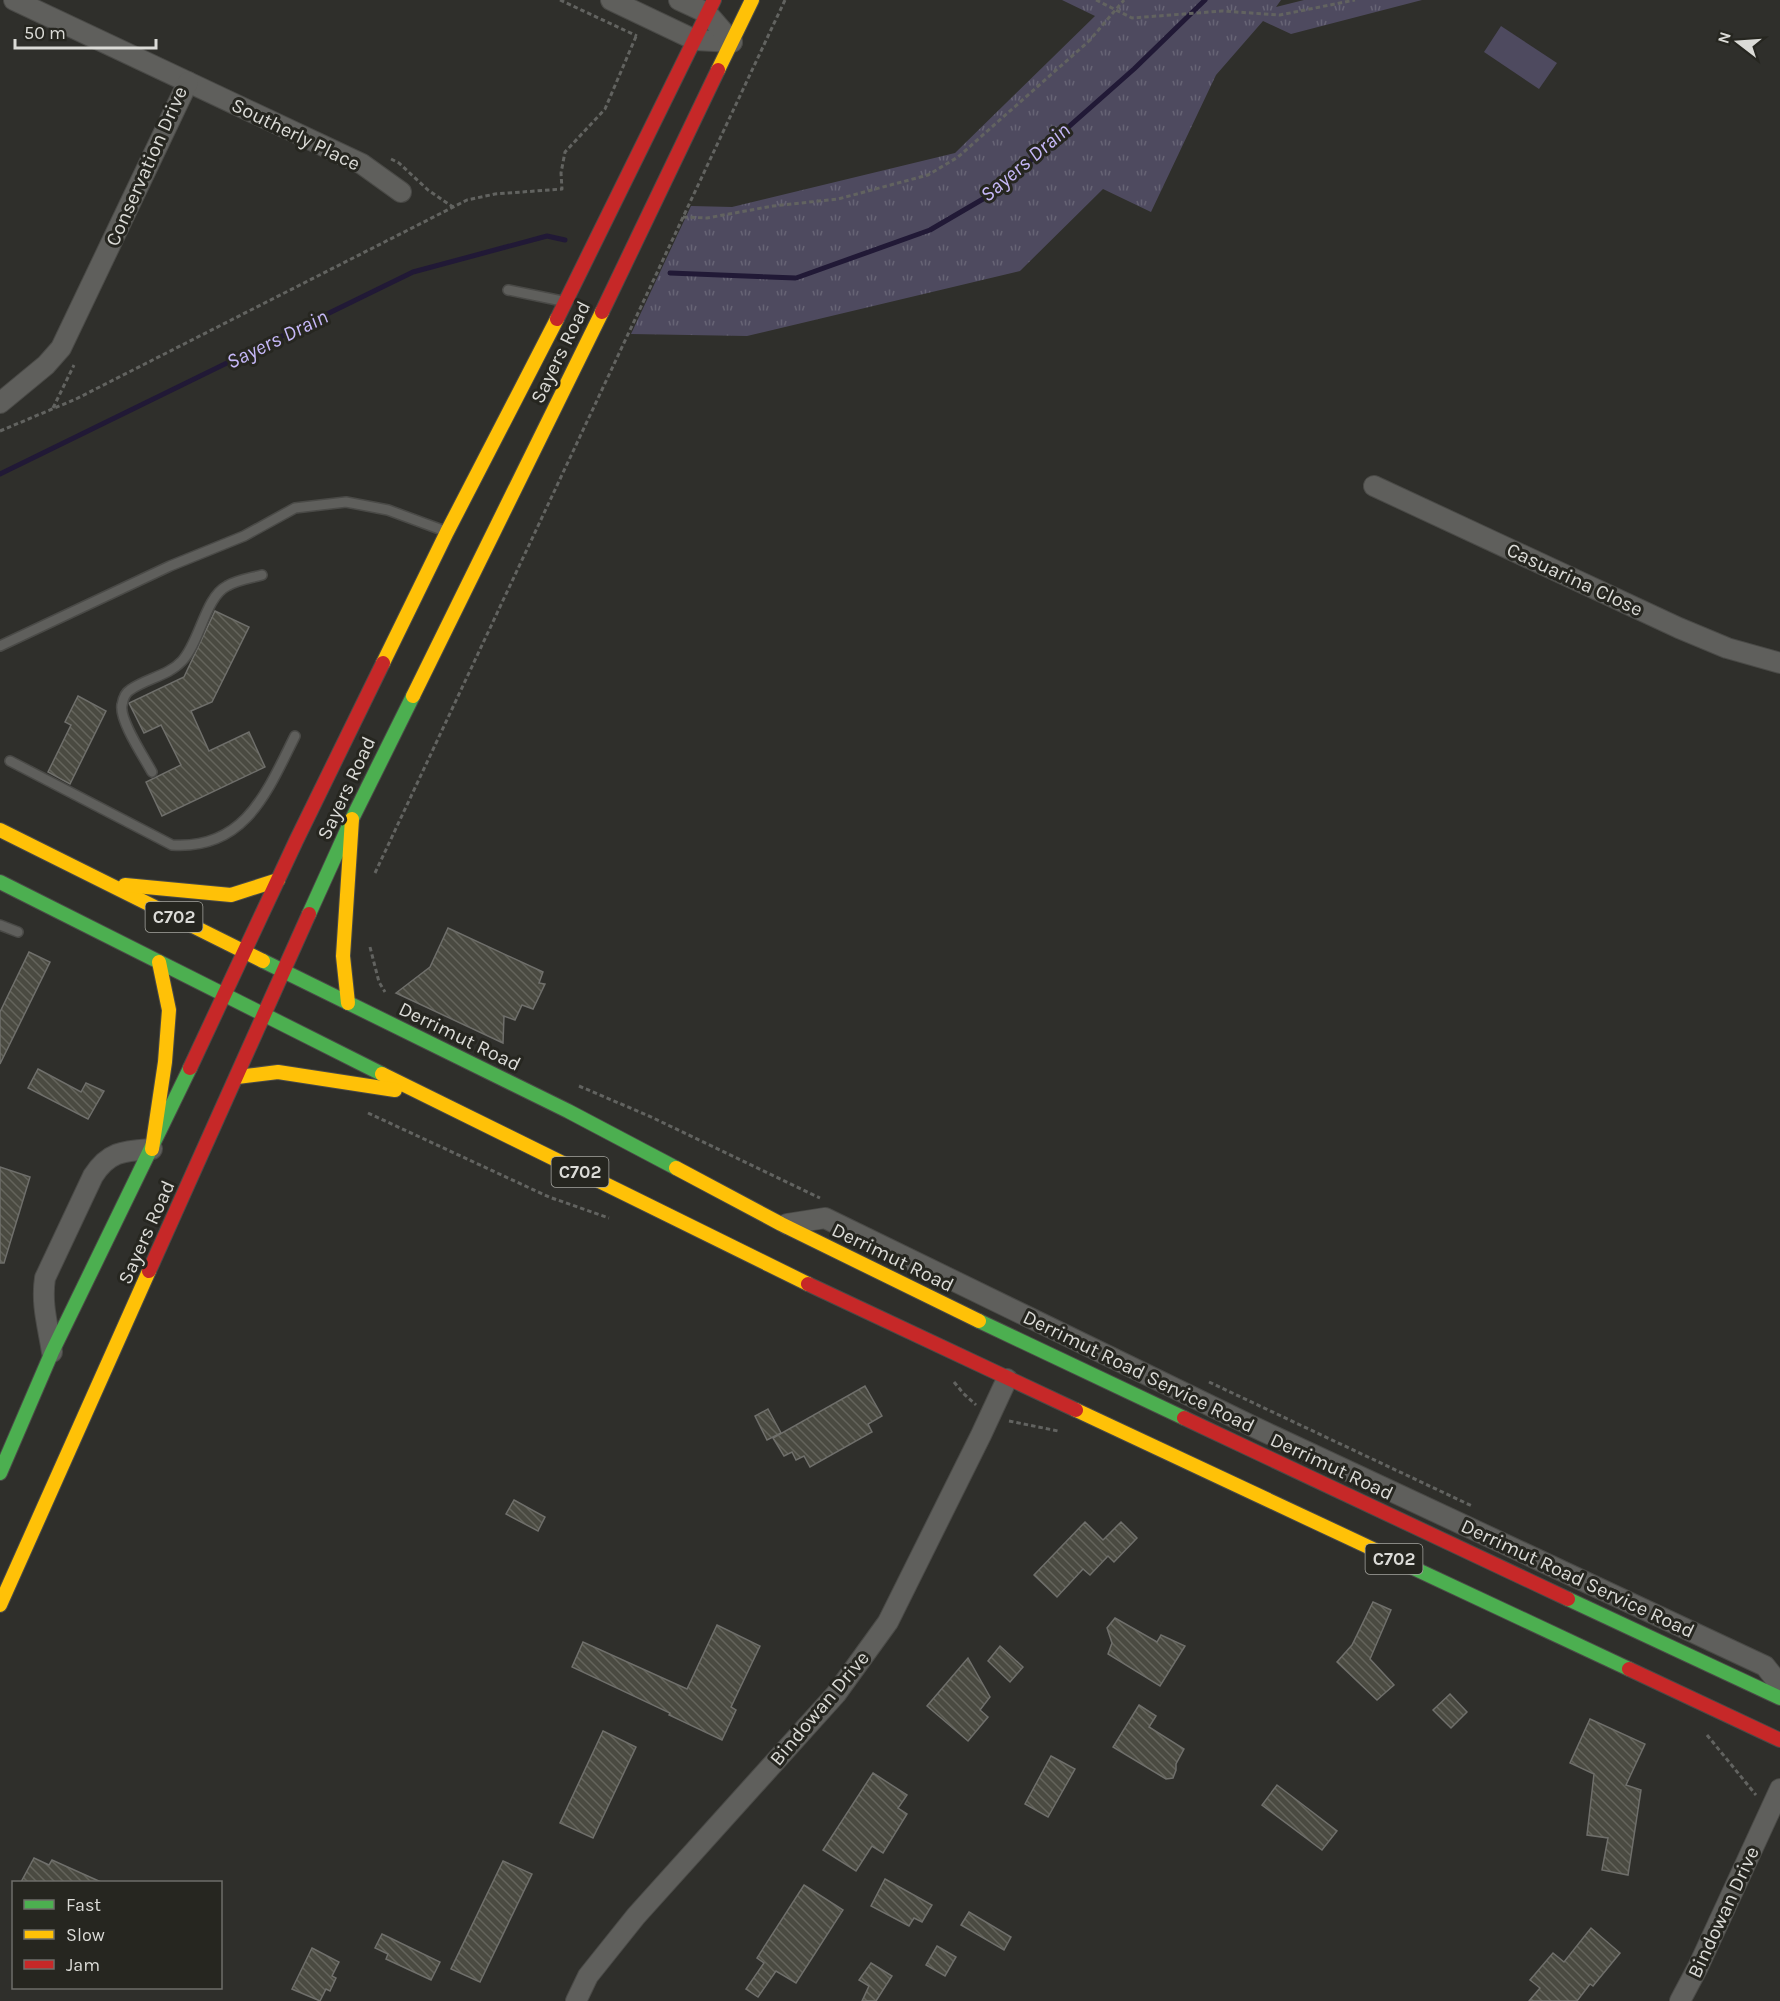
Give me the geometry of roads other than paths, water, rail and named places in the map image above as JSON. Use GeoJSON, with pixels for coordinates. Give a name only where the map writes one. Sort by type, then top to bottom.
{"type":"FeatureCollection","features":[{"type":"Feature","properties":{"kind":"main road","name":"Sayers Road"},"geometry":{"type":"LineString","coordinates":[[0,1605],[352,819],[481,546],[752,0]]}},
{"type":"Feature","properties":{"kind":"main road","name":"Sayers Road"},"geometry":{"type":"LineString","coordinates":[[0,1473],[52,1352],[152,1149],[278,880],[452,534],[710,7]]}},
{"type":"Feature","properties":{"kind":"main road"},"geometry":{"type":"LineString","coordinates":[[348,1003],[343,956],[352,819]]}},
{"type":"Feature","properties":{"kind":"main road","name":"Derrimut Road"},"geometry":{"type":"LineString","coordinates":[[0,830],[568,1111],[781,1224],[1245,1490],[1780,1740]]}},
{"type":"Feature","properties":{"kind":"main road"},"geometry":{"type":"LineString","coordinates":[[102,882],[231,895],[278,880]]}},
{"type":"Feature","properties":{"kind":"main road","name":"Derrimut Road"},"geometry":{"type":"LineString","coordinates":[[0,882],[737,1251],[1016,1359],[1780,1698]]}},
{"type":"Feature","properties":{"kind":"main road"},"geometry":{"type":"LineString","coordinates":[[152,1149],[165,1062],[169,1010],[159,962]]}},
{"type":"Feature","properties":{"kind":"main road"},"geometry":{"type":"LineString","coordinates":[[237,1077],[278,1072],[423,1094]]}},
{"type":"Feature","properties":{"kind":"main road"},"geometry":{"type":"LineString","coordinates":[[1223,1452],[1228,1471],[1245,1490]]}},
{"type":"Feature","properties":{"kind":"street","name":"Conservation Drive"},"geometry":{"type":"LineString","coordinates":[[0,403],[46,365],[66,339],[188,82],[14,0]]}},
{"type":"Feature","properties":{"kind":"street"},"geometry":{"type":"LineString","coordinates":[[611,0],[695,40],[732,42]]}},
{"type":"Feature","properties":{"kind":"street"},"geometry":{"type":"LineString","coordinates":[[679,0],[710,7],[732,42]]}},
{"type":"Feature","properties":{"kind":"street","name":"Southerly Place"},"geometry":{"type":"LineString","coordinates":[[188,82],[362,164],[401,192]]}},
{"type":"Feature","properties":{"kind":"street","name":"Casuarina Close"},"geometry":{"type":"LineString","coordinates":[[1374,486],[1679,628],[1727,648],[1780,663]]}},
{"type":"Feature","properties":{"kind":"street"},"geometry":{"type":"LineString","coordinates":[[52,1352],[42,1294],[45,1278],[93,1176],[98,1167],[110,1156],[119,1152],[152,1149]]}},
{"type":"Feature","properties":{"kind":"street","name":"Derrimut Road Service Road"},"geometry":{"type":"LineString","coordinates":[[781,1224],[825,1218],[1252,1426],[1765,1666],[1780,1684]]}},
{"type":"Feature","properties":{"kind":"street","name":"Bindowan Drive"},"geometry":{"type":"LineString","coordinates":[[576,2001],[588,1976],[636,1916],[836,1694],[888,1622],[1016,1359]]}},
{"type":"Feature","properties":{"kind":"street"},"geometry":{"type":"LineString","coordinates":[[1223,1452],[1252,1426]]}},
{"type":"Feature","properties":{"kind":"street","name":"Bindowan Drive"},"geometry":{"type":"LineString","coordinates":[[1680,2001],[1780,1790]]}},
{"type":"Feature","properties":{"kind":"lane"},"geometry":{"type":"LineString","coordinates":[[508,290],[566,302]]}},
{"type":"Feature","properties":{"kind":"lane"},"geometry":{"type":"LineString","coordinates":[[0,646],[170,566],[244,536],[295,508],[346,502],[388,510],[452,534]]}},
{"type":"Feature","properties":{"kind":"lane"},"geometry":{"type":"LineString","coordinates":[[152,772],[124,720],[121,709],[125,695],[129,690],[159,677],[184,660],[211,604],[224,587],[262,575]]}},
{"type":"Feature","properties":{"kind":"lane"},"geometry":{"type":"LineString","coordinates":[[10,761],[172,845],[189,846],[210,841],[231,831],[250,816],[265,796],[295,736]]}},
{"type":"Feature","properties":{"kind":"lane"},"geometry":{"type":"LineString","coordinates":[[0,925],[18,932]]}},
{"type":"Feature","properties":{"kind":"waterway","name":"Sayers Drain"},"geometry":{"type":"LineString","coordinates":[[670,273],[796,278],[930,230],[995,192],[1134,69],[1205,0]]}},
{"type":"Feature","properties":{"kind":"waterway","name":"Sayers Drain"},"geometry":{"type":"LineString","coordinates":[[0,474],[413,272],[547,236],[565,240]]}}]}
